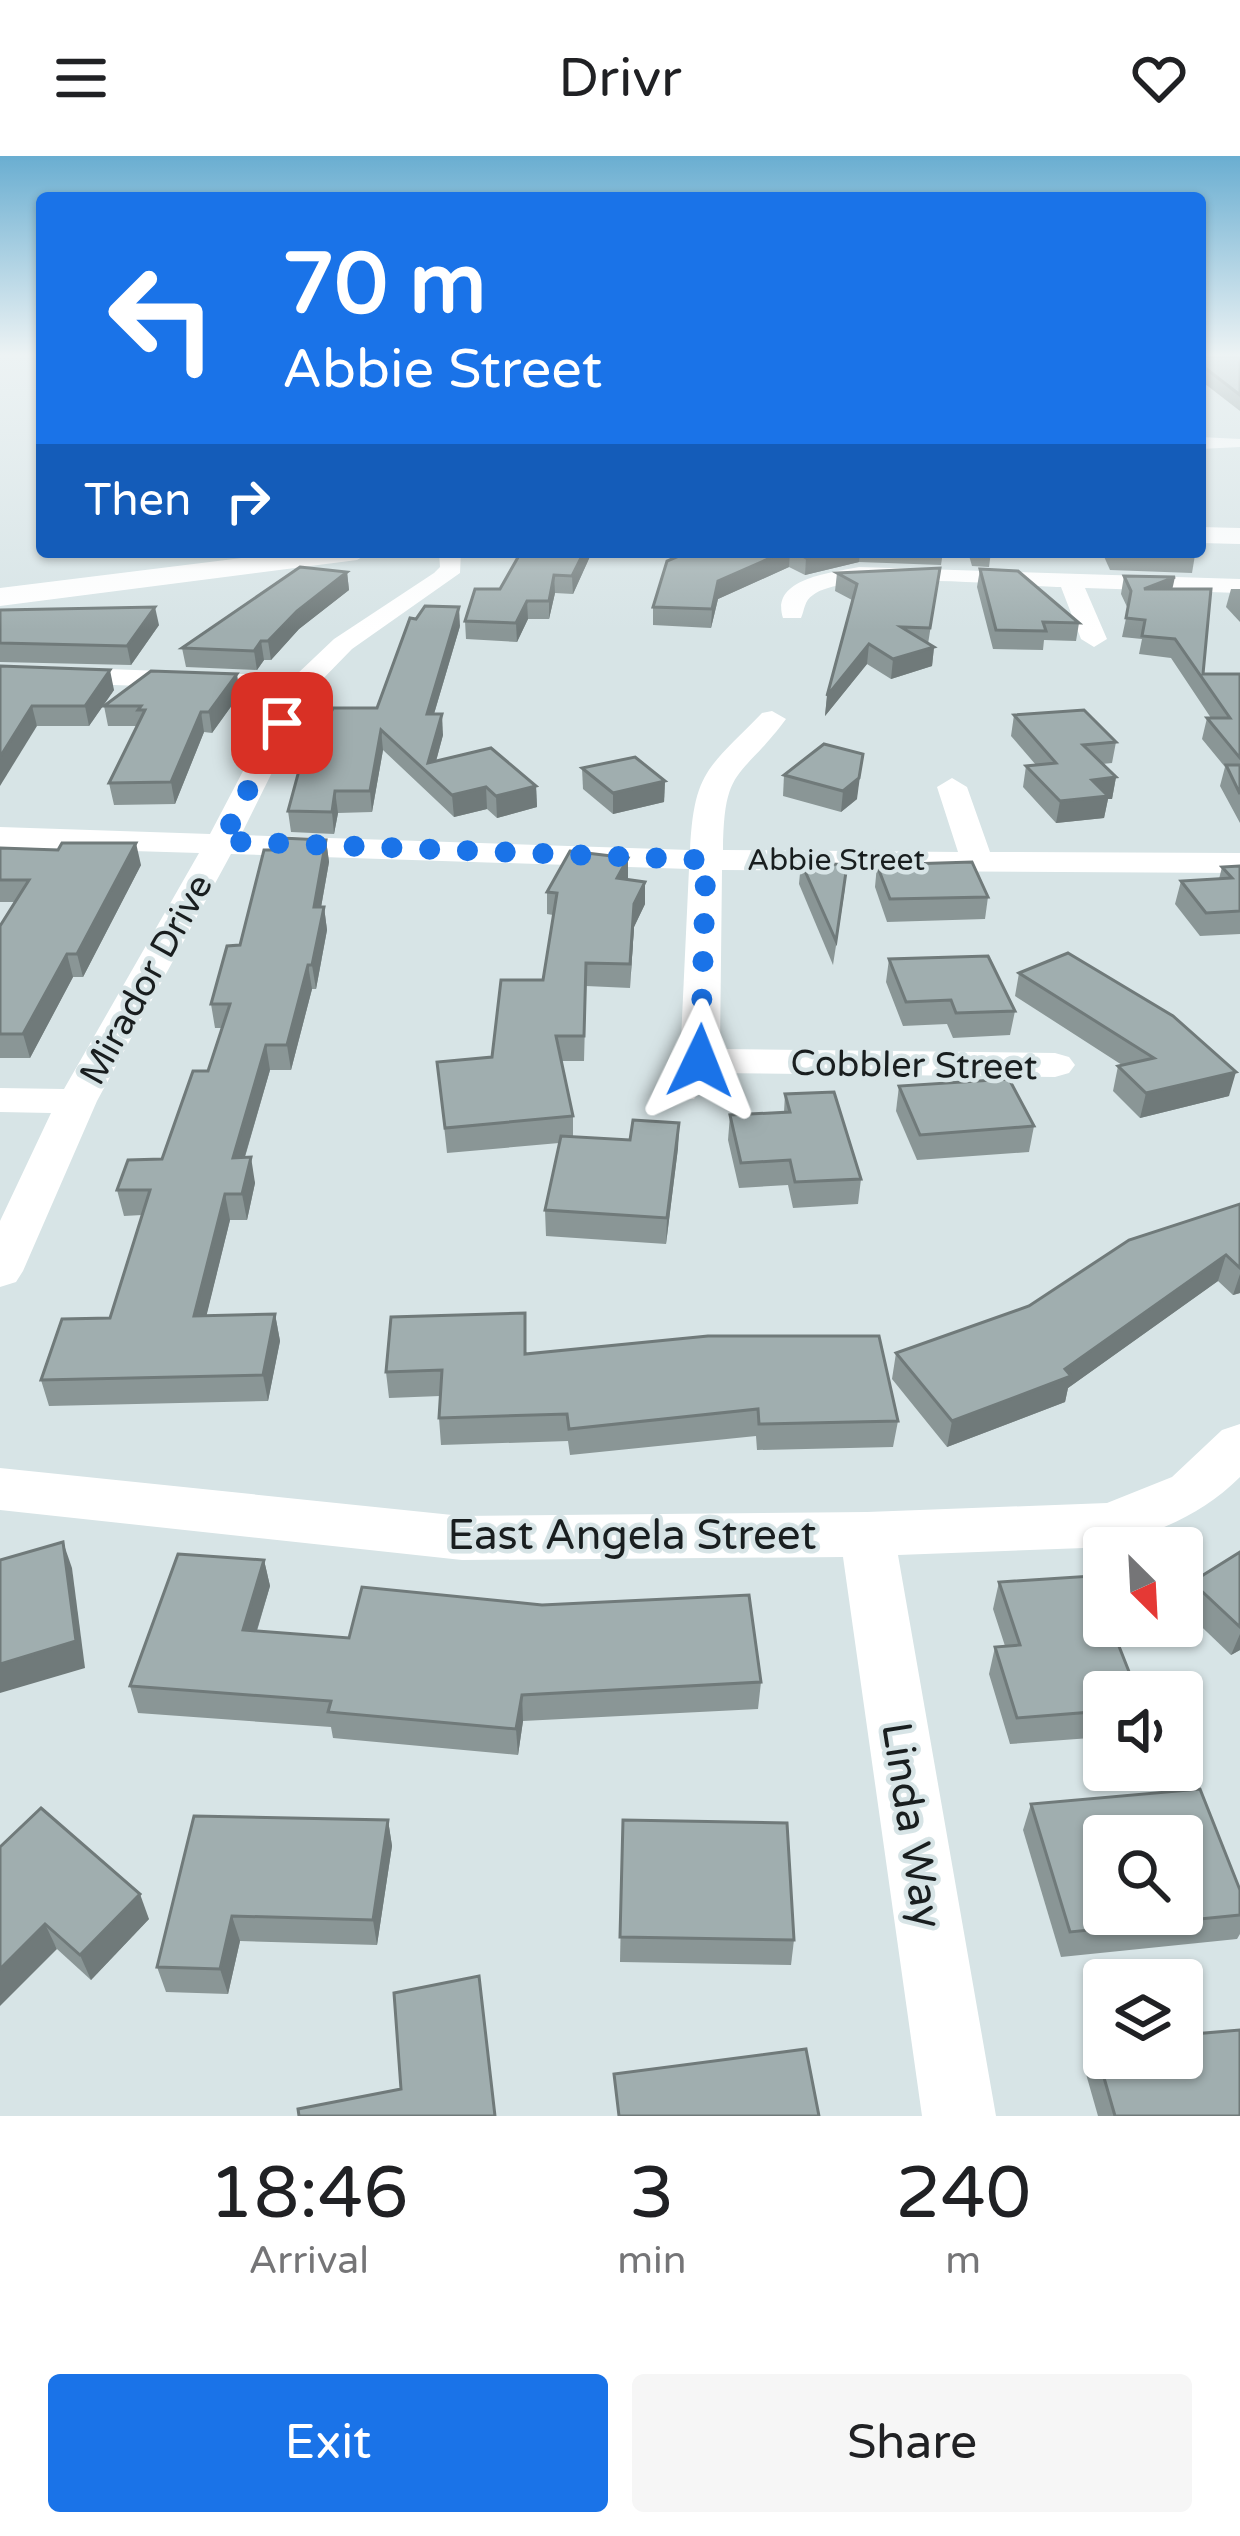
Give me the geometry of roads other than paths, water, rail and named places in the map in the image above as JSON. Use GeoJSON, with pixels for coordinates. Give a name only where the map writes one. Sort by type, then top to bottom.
{"type":"FeatureCollection","features":[{"type":"Feature","properties":{"kind":"main road"},"geometry":{"type":"LineString","coordinates":[[1206,524],[1240,524]]}},
{"type":"Feature","properties":{"kind":"main road"},"geometry":{"type":"LineString","coordinates":[[1206,535],[1240,536]]}},
{"type":"Feature","properties":{"kind":"main road"},"geometry":{"type":"LineString","coordinates":[[0,594],[240,558]]}},
{"type":"Feature","properties":{"kind":"main road"},"geometry":{"type":"LineString","coordinates":[[0,594],[306,558]]}},
{"type":"Feature","properties":{"kind":"street","name":"Mirador Drive"},"geometry":{"type":"LineString","coordinates":[[0,1271],[77,1101],[222,841],[302,684],[343,644],[442,578],[452,568],[451,558]]}},
{"type":"Feature","properties":{"kind":"street"},"geometry":{"type":"LineString","coordinates":[[792,613],[798,592],[840,576],[1240,586]]}},
{"type":"Feature","properties":{"kind":"street"},"geometry":{"type":"LineString","coordinates":[[1070,580],[1094,639]]}},
{"type":"Feature","properties":{"kind":"street"},"geometry":{"type":"LineString","coordinates":[[0,673],[302,684]]}},
{"type":"Feature","properties":{"kind":"street"},"geometry":{"type":"LineString","coordinates":[[706,860],[709,797],[720,774],[772,719]]}},
{"type":"Feature","properties":{"kind":"street"},"geometry":{"type":"LineString","coordinates":[[952,787],[977,861]]}},
{"type":"Feature","properties":{"kind":"street","name":"Abbie Street"},"geometry":{"type":"LineString","coordinates":[[0,837],[706,860],[1240,863]]}},
{"type":"Feature","properties":{"kind":"street","name":"Cobbler Street"},"geometry":{"type":"LineString","coordinates":[[706,860],[690,1076],[1055,1065]]}},
{"type":"Feature","properties":{"kind":"street"},"geometry":{"type":"LineString","coordinates":[[0,1100],[77,1101]]}},
{"type":"Feature","properties":{"kind":"street","name":"East Angela Street"},"geometry":{"type":"LineString","coordinates":[[0,1489],[462,1538],[867,1534],[1111,1525],[1191,1492],[1240,1444]]}},
{"type":"Feature","properties":{"kind":"street","name":"Linda Way"},"geometry":{"type":"LineString","coordinates":[[867,1534],[959,2116]]}}]}
